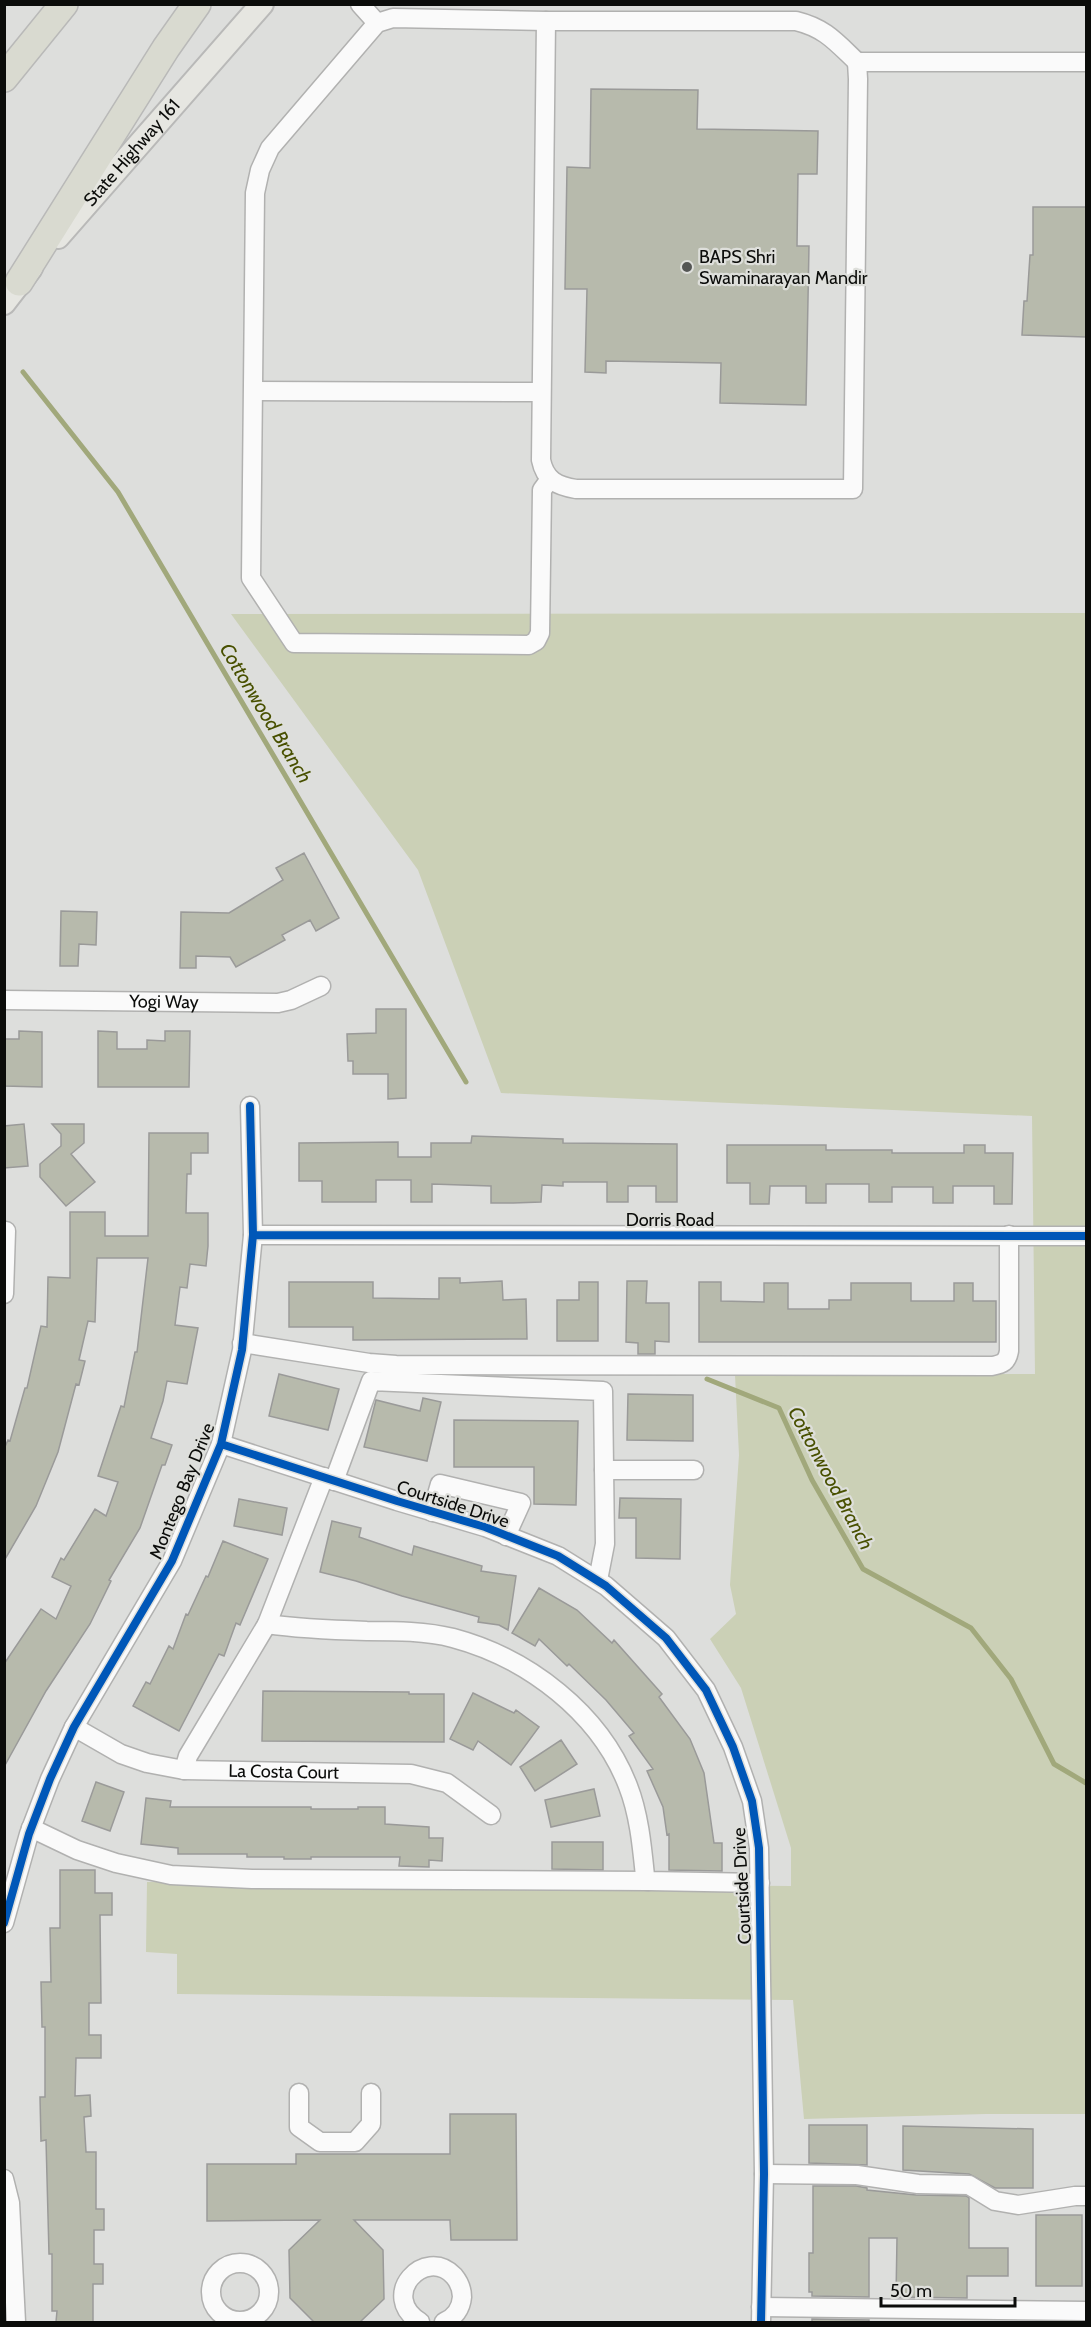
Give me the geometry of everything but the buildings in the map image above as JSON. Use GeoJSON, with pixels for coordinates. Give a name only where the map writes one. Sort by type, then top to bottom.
{"type":"FeatureCollection","features":[{"type":"Feature","properties":{"kind":"highway"},"geometry":{"type":"LineString","coordinates":[[4,78],[64,4]]}},
{"type":"Feature","properties":{"kind":"highway"},"geometry":{"type":"LineString","coordinates":[[12,292],[166,48],[197,4]]}},
{"type":"Feature","properties":{"kind":"main road","name":"State Highway 161"},"geometry":{"type":"LineString","coordinates":[[12,292],[262,4]]}},
{"type":"Feature","properties":{"kind":"street"},"geometry":{"type":"LineString","coordinates":[[360,4],[377,23]]}},
{"type":"Feature","properties":{"kind":"street"},"geometry":{"type":"LineString","coordinates":[[546,21],[541,460],[543,469],[550,479],[560,486],[576,489],[853,489],[857,62],[826,32],[813,25],[796,21],[546,21],[393,18],[377,23],[270,148],[260,170],[255,193],[251,578],[294,643],[529,645],[536,641],[540,633],[542,490],[550,479]]}},
{"type":"Feature","properties":{"kind":"street"},"geometry":{"type":"LineString","coordinates":[[857,62],[1086,62]]}},
{"type":"Feature","properties":{"kind":"street"},"geometry":{"type":"LineString","coordinates":[[254,391],[542,392]]}},
{"type":"Feature","properties":{"kind":"street","name":"Yogi Way"},"geometry":{"type":"LineString","coordinates":[[4,1000],[278,1003],[291,1000],[321,986]]}},
{"type":"Feature","properties":{"kind":"street","name":"Montego Bay Drive"},"geometry":{"type":"LineString","coordinates":[[4,1923],[9,1886],[50,1779],[74,1727],[172,1561],[221,1444],[242,1343],[253,1235],[250,1106]]}},
{"type":"Feature","properties":{"kind":"street"},"geometry":{"type":"LineString","coordinates":[[4,1294],[6,1231]]}},
{"type":"Feature","properties":{"kind":"street","name":"Dorris Road"},"geometry":{"type":"LineString","coordinates":[[253,1235],[1086,1236]]}},
{"type":"Feature","properties":{"kind":"street"},"geometry":{"type":"LineString","coordinates":[[242,1343],[369,1363],[396,1365],[992,1366],[1003,1364],[1009,1351],[1009,1235]]}},
{"type":"Feature","properties":{"kind":"street"},"geometry":{"type":"LineString","coordinates":[[184,1770],[188,1756],[267,1624],[371,1381],[603,1391],[605,1545],[598,1580]]}},
{"type":"Feature","properties":{"kind":"street","name":"Courtside Drive"},"geometry":{"type":"LineString","coordinates":[[221,1444],[506,1536],[558,1556],[598,1580],[666,1638],[706,1690],[733,1747],[752,1801],[759,1848],[764,2174],[761,2315]]}},
{"type":"Feature","properties":{"kind":"street"},"geometry":{"type":"LineString","coordinates":[[604,1470],[694,1470]]}},
{"type":"Feature","properties":{"kind":"street"},"geometry":{"type":"LineString","coordinates":[[432,1512],[440,1484],[521,1503],[506,1536]]}},
{"type":"Feature","properties":{"kind":"street"},"geometry":{"type":"LineString","coordinates":[[267,1624],[301,1629],[407,1632],[453,1638],[492,1652],[527,1670],[565,1698],[591,1725],[614,1758],[628,1786],[637,1815],[645,1876],[648,1881]]}},
{"type":"Feature","properties":{"kind":"street","name":"La Costa Court"},"geometry":{"type":"LineString","coordinates":[[74,1727],[122,1754],[147,1763],[184,1770],[411,1774],[447,1783],[491,1815]]}},
{"type":"Feature","properties":{"kind":"street"},"geometry":{"type":"LineString","coordinates":[[32,1828],[77,1850],[116,1863],[171,1875],[264,1879],[760,1883]]}},
{"type":"Feature","properties":{"kind":"street"},"geometry":{"type":"LineString","coordinates":[[299,2093],[299,2127],[320,2142],[355,2142],[371,2124],[371,2093]]}},
{"type":"Feature","properties":{"kind":"street"},"geometry":{"type":"LineString","coordinates":[[764,2174],[857,2175],[918,2184],[969,2185],[995,2201],[1018,2205],[1086,2196]]}},
{"type":"Feature","properties":{"kind":"street"},"geometry":{"type":"LineString","coordinates":[[4,2179],[11,2214],[16,2322]]}},
{"type":"Feature","properties":{"kind":"street"},"geometry":{"type":"LineString","coordinates":[[420,2322],[411,2316],[406,2308],[403,2299],[404,2289],[414,2272],[433,2266],[451,2273],[461,2289],[460,2308],[455,2315],[444,2322]]}},
{"type":"Feature","properties":{"kind":"street"},"geometry":{"type":"LineString","coordinates":[[761,2315],[1086,2312]]}},
{"type":"Feature","properties":{"kind":"green space"},"geometry":{"type":"Polygon","coordinates":[[[1086,613],[1086,2114],[804,2119],[793,2000],[177,1994],[177,1954],[146,1952],[147,1882],[791,1886],[791,1848],[741,1688],[710,1639],[736,1614],[730,1585],[739,1455],[735,1375],[1035,1374],[1032,1116],[501,1093],[418,870],[231,614],[1086,613]]]}},
{"type":"Feature","properties":{"kind":"waterway","name":"Cottonwood Branch"},"geometry":{"type":"LineString","coordinates":[[23,372],[118,492],[466,1082]]}},
{"type":"Feature","properties":{"kind":"waterway","name":"Cottonwood Branch"},"geometry":{"type":"LineString","coordinates":[[707,1379],[779,1408],[812,1480],[863,1569],[971,1628],[1011,1679],[1054,1764],[1086,1783]]}},
{"type":"Feature","properties":{"kind":"cycle path"},"geometry":{"type":"LineString","coordinates":[[4,1923],[29,1834],[50,1779],[74,1727],[172,1561],[221,1444],[242,1350],[253,1235],[250,1106]]}},
{"type":"Feature","properties":{"kind":"cycle path"},"geometry":{"type":"LineString","coordinates":[[253,1235],[1086,1236]]}},
{"type":"Feature","properties":{"kind":"cycle path"},"geometry":{"type":"LineString","coordinates":[[221,1444],[485,1527],[558,1556],[606,1586],[666,1638],[706,1690],[733,1747],[752,1801],[759,1848],[764,2174],[761,2322]]}},
{"type":"Feature","properties":{"kind":"place","name":"BAPS Shri Swaminarayan Mandir"},"geometry":{"type":"Point","coordinates":[687,267]}}]}
